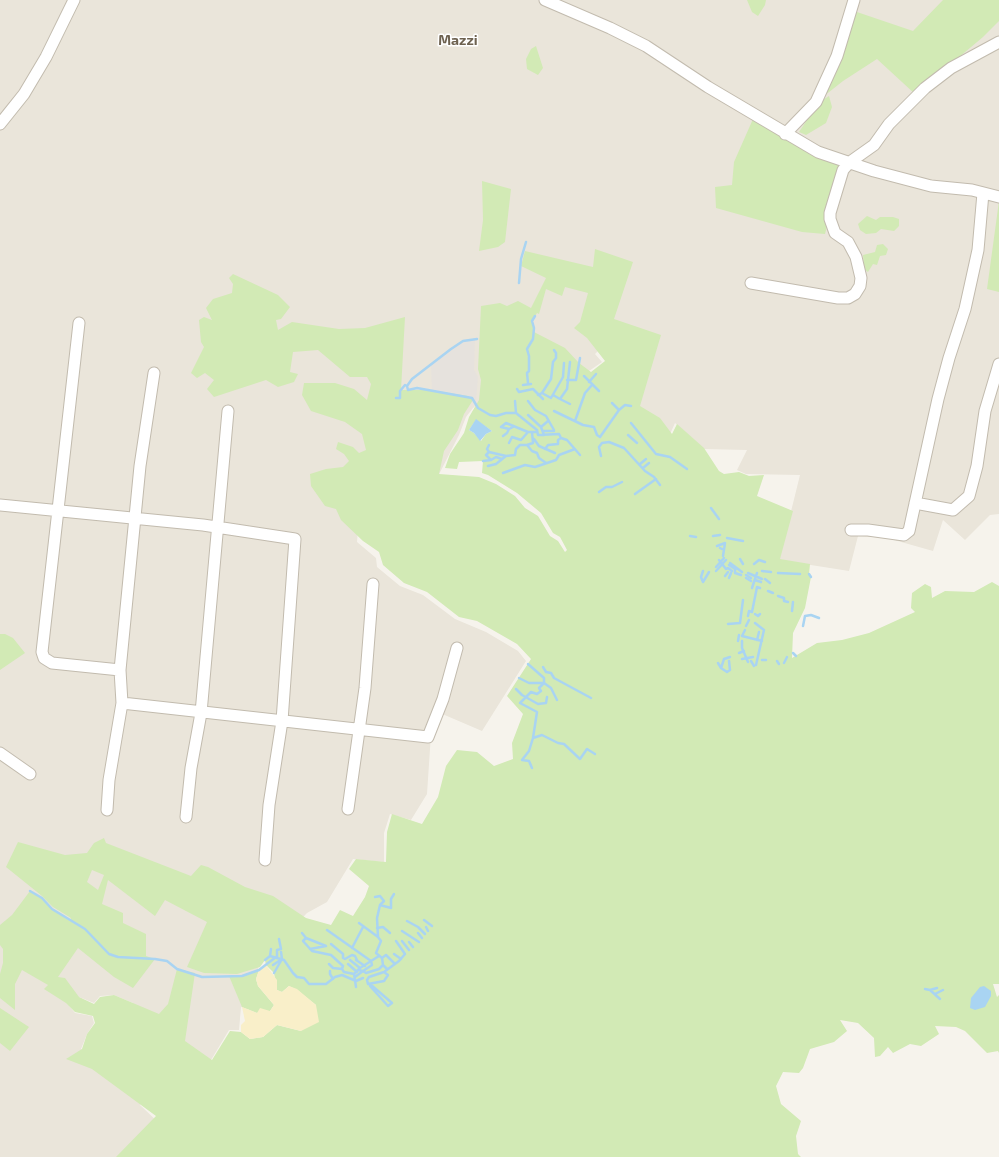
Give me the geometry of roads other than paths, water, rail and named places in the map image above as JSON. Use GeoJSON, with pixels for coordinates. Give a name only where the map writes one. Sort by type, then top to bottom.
{"type":"FeatureCollection","features":[{"type":"Feature","properties":{"kind":"street"},"geometry":{"type":"LineString","coordinates":[[0,124],[24,94],[46,57],[74,0]]}},
{"type":"Feature","properties":{"kind":"street"},"geometry":{"type":"LineString","coordinates":[[545,0],[610,28],[646,46],[702,83],[785,134],[818,152],[931,186],[972,190],[999,197]]}},
{"type":"Feature","properties":{"kind":"street"},"geometry":{"type":"LineString","coordinates":[[785,134],[816,102],[837,56],[854,0]]}},
{"type":"Feature","properties":{"kind":"street"},"geometry":{"type":"LineString","coordinates":[[751,282],[838,298],[848,298],[855,294],[860,286],[861,278],[856,257],[848,242],[835,233],[830,219],[830,213],[843,170],[850,162],[874,145],[889,124],[925,88],[951,68],[999,42]]}},
{"type":"Feature","properties":{"kind":"street"},"geometry":{"type":"LineString","coordinates":[[851,530],[868,530],[904,535],[910,531],[938,400],[949,358],[965,309],[978,250],[983,193]]}},
{"type":"Feature","properties":{"kind":"street"},"geometry":{"type":"LineString","coordinates":[[79,323],[56,512],[42,652],[44,658],[52,663],[120,670]]}},
{"type":"Feature","properties":{"kind":"street"},"geometry":{"type":"LineString","coordinates":[[915,503],[953,510],[968,496],[977,466],[985,412],[999,364]]}},
{"type":"Feature","properties":{"kind":"street"},"geometry":{"type":"LineString","coordinates":[[107,810],[122,703],[120,670],[136,520],[140,466],[154,373]]}},
{"type":"Feature","properties":{"kind":"street"},"geometry":{"type":"LineString","coordinates":[[186,817],[190,768],[201,713],[219,527],[228,411]]}},
{"type":"Feature","properties":{"kind":"street"},"geometry":{"type":"LineString","coordinates":[[0,505],[56,512],[219,527],[295,539],[282,721],[269,805],[265,860]]}},
{"type":"Feature","properties":{"kind":"street"},"geometry":{"type":"LineString","coordinates":[[348,810],[360,729],[373,584]]}},
{"type":"Feature","properties":{"kind":"street"},"geometry":{"type":"LineString","coordinates":[[122,703],[201,713],[428,737],[443,699],[457,648]]}},
{"type":"Feature","properties":{"kind":"street"},"geometry":{"type":"LineString","coordinates":[[0,753],[30,774]]}},
{"type":"Feature","properties":{"kind":"water"},"geometry":{"type":"Polygon","coordinates":[[[476,419],[492,431],[486,434],[480,441],[474,433],[469,430],[476,419]]]}},
{"type":"Feature","properties":{"kind":"water"},"geometry":{"type":"Polygon","coordinates":[[[984,986],[991,991],[991,996],[985,1007],[975,1010],[970,1008],[971,998],[980,987],[984,986]]]}},
{"type":"Feature","properties":{"kind":"waterway"},"geometry":{"type":"LineString","coordinates":[[519,283],[521,259],[526,242]]}},
{"type":"Feature","properties":{"kind":"waterway"},"geometry":{"type":"LineString","coordinates":[[528,383],[527,373],[529,371],[529,356],[527,349],[533,339],[534,328],[532,321],[535,316]]}},
{"type":"Feature","properties":{"kind":"waterway"},"geometry":{"type":"LineString","coordinates":[[407,386],[412,379],[451,349],[463,341],[477,339]]}},
{"type":"Feature","properties":{"kind":"waterway"},"geometry":{"type":"LineString","coordinates":[[538,395],[542,393],[551,379],[553,362],[556,358],[556,353],[554,350]]}},
{"type":"Feature","properties":{"kind":"waterway"},"geometry":{"type":"LineString","coordinates":[[567,380],[576,380],[580,358]]}},
{"type":"Feature","properties":{"kind":"waterway"},"geometry":{"type":"LineString","coordinates":[[553,395],[560,399],[567,389],[570,362]]}},
{"type":"Feature","properties":{"kind":"waterway"},"geometry":{"type":"LineString","coordinates":[[542,393],[551,398],[563,377],[564,363]]}},
{"type":"Feature","properties":{"kind":"waterway"},"geometry":{"type":"LineString","coordinates":[[589,382],[596,374]]}},
{"type":"Feature","properties":{"kind":"waterway"},"geometry":{"type":"LineString","coordinates":[[584,376],[599,391]]}},
{"type":"Feature","properties":{"kind":"waterway"},"geometry":{"type":"LineString","coordinates":[[523,385],[531,384]]}},
{"type":"Feature","properties":{"kind":"waterway"},"geometry":{"type":"LineString","coordinates":[[396,398],[400,398],[400,391],[405,385],[407,386],[408,390],[417,388],[472,398],[478,408],[490,415],[496,416],[506,413],[516,413],[537,430],[538,435],[559,434],[561,438],[567,440],[580,455]]}},
{"type":"Feature","properties":{"kind":"waterway"},"geometry":{"type":"LineString","coordinates":[[575,421],[585,393],[592,385]]}},
{"type":"Feature","properties":{"kind":"waterway"},"geometry":{"type":"LineString","coordinates":[[517,389],[519,392],[533,389],[543,399]]}},
{"type":"Feature","properties":{"kind":"waterway"},"geometry":{"type":"LineString","coordinates":[[560,399],[570,404]]}},
{"type":"Feature","properties":{"kind":"waterway"},"geometry":{"type":"LineString","coordinates":[[515,401],[516,413]]}},
{"type":"Feature","properties":{"kind":"waterway"},"geometry":{"type":"LineString","coordinates":[[528,401],[535,410],[546,416],[554,430]]}},
{"type":"Feature","properties":{"kind":"waterway"},"geometry":{"type":"LineString","coordinates":[[612,403],[619,410]]}},
{"type":"Feature","properties":{"kind":"waterway"},"geometry":{"type":"LineString","coordinates":[[554,411],[583,425],[594,427],[597,435],[600,437],[619,410],[625,405],[631,406]]}},
{"type":"Feature","properties":{"kind":"waterway"},"geometry":{"type":"LineString","coordinates":[[528,415],[541,427],[544,435]]}},
{"type":"Feature","properties":{"kind":"waterway"},"geometry":{"type":"LineString","coordinates":[[541,427],[548,421]]}},
{"type":"Feature","properties":{"kind":"waterway"},"geometry":{"type":"LineString","coordinates":[[501,427],[506,423],[528,432],[537,432]]}},
{"type":"Feature","properties":{"kind":"waterway"},"geometry":{"type":"LineString","coordinates":[[631,423],[656,454],[670,457],[687,469]]}},
{"type":"Feature","properties":{"kind":"waterway"},"geometry":{"type":"LineString","coordinates":[[501,427],[509,429],[513,427]]}},
{"type":"Feature","properties":{"kind":"waterway"},"geometry":{"type":"LineString","coordinates":[[503,436],[509,429]]}},
{"type":"Feature","properties":{"kind":"waterway"},"geometry":{"type":"LineString","coordinates":[[544,431],[554,431]]}},
{"type":"Feature","properties":{"kind":"waterway"},"geometry":{"type":"LineString","coordinates":[[509,443],[512,437],[521,440],[528,432]]}},
{"type":"Feature","properties":{"kind":"waterway"},"geometry":{"type":"LineString","coordinates":[[527,445],[533,443],[532,432]]}},
{"type":"Feature","properties":{"kind":"waterway"},"geometry":{"type":"LineString","coordinates":[[628,435],[637,443]]}},
{"type":"Feature","properties":{"kind":"waterway"},"geometry":{"type":"LineString","coordinates":[[545,449],[548,445],[558,444],[558,440],[561,438]]}},
{"type":"Feature","properties":{"kind":"waterway"},"geometry":{"type":"LineString","coordinates":[[534,439],[539,446],[555,453]]}},
{"type":"Feature","properties":{"kind":"waterway"},"geometry":{"type":"LineString","coordinates":[[601,456],[599,447],[602,443],[609,442],[624,448],[645,471],[654,477],[660,485]]}},
{"type":"Feature","properties":{"kind":"waterway"},"geometry":{"type":"LineString","coordinates":[[489,445],[487,449],[489,452],[506,456]]}},
{"type":"Feature","properties":{"kind":"waterway"},"geometry":{"type":"LineString","coordinates":[[488,466],[496,464],[506,456],[515,455],[516,449],[520,445],[527,445],[546,463]]}},
{"type":"Feature","properties":{"kind":"waterway"},"geometry":{"type":"LineString","coordinates":[[503,473],[525,465],[535,467],[556,460],[559,455],[575,449]]}},
{"type":"Feature","properties":{"kind":"waterway"},"geometry":{"type":"LineString","coordinates":[[489,452],[486,455],[491,460]]}},
{"type":"Feature","properties":{"kind":"waterway"},"geometry":{"type":"LineString","coordinates":[[483,461],[491,460],[496,457],[502,459]]}},
{"type":"Feature","properties":{"kind":"waterway"},"geometry":{"type":"LineString","coordinates":[[640,464],[646,459]]}},
{"type":"Feature","properties":{"kind":"waterway"},"geometry":{"type":"LineString","coordinates":[[643,468],[649,463]]}},
{"type":"Feature","properties":{"kind":"waterway"},"geometry":{"type":"LineString","coordinates":[[635,494],[656,479]]}},
{"type":"Feature","properties":{"kind":"waterway"},"geometry":{"type":"LineString","coordinates":[[599,492],[606,487],[612,487],[622,482]]}},
{"type":"Feature","properties":{"kind":"waterway"},"geometry":{"type":"LineString","coordinates":[[711,508],[719,519]]}},
{"type":"Feature","properties":{"kind":"waterway"},"geometry":{"type":"LineString","coordinates":[[713,536],[720,535]]}},
{"type":"Feature","properties":{"kind":"waterway"},"geometry":{"type":"LineString","coordinates":[[690,536],[696,537]]}},
{"type":"Feature","properties":{"kind":"waterway"},"geometry":{"type":"LineString","coordinates":[[727,538],[743,541]]}},
{"type":"Feature","properties":{"kind":"waterway"},"geometry":{"type":"LineString","coordinates":[[717,546],[725,543],[723,556]]}},
{"type":"Feature","properties":{"kind":"waterway"},"geometry":{"type":"LineString","coordinates":[[720,548],[724,550]]}},
{"type":"Feature","properties":{"kind":"waterway"},"geometry":{"type":"LineString","coordinates":[[716,567],[724,558]]}},
{"type":"Feature","properties":{"kind":"waterway"},"geometry":{"type":"LineString","coordinates":[[740,559],[743,564]]}},
{"type":"Feature","properties":{"kind":"waterway"},"geometry":{"type":"LineString","coordinates":[[719,560],[726,569],[728,568],[732,571]]}},
{"type":"Feature","properties":{"kind":"waterway"},"geometry":{"type":"LineString","coordinates":[[716,571],[726,560]]}},
{"type":"Feature","properties":{"kind":"waterway"},"geometry":{"type":"LineString","coordinates":[[754,564],[759,560],[765,562]]}},
{"type":"Feature","properties":{"kind":"waterway"},"geometry":{"type":"LineString","coordinates":[[730,563],[742,572]]}},
{"type":"Feature","properties":{"kind":"waterway"},"geometry":{"type":"LineString","coordinates":[[729,565],[735,569],[735,573],[741,575]]}},
{"type":"Feature","properties":{"kind":"waterway"},"geometry":{"type":"LineString","coordinates":[[703,571],[701,577],[703,582],[709,572]]}},
{"type":"Feature","properties":{"kind":"waterway"},"geometry":{"type":"LineString","coordinates":[[762,571],[771,572]]}},
{"type":"Feature","properties":{"kind":"waterway"},"geometry":{"type":"LineString","coordinates":[[725,576],[728,572]]}},
{"type":"Feature","properties":{"kind":"waterway"},"geometry":{"type":"LineString","coordinates":[[729,578],[731,573]]}},
{"type":"Feature","properties":{"kind":"waterway"},"geometry":{"type":"LineString","coordinates":[[748,573],[762,579]]}},
{"type":"Feature","properties":{"kind":"waterway"},"geometry":{"type":"LineString","coordinates":[[752,588],[757,573]]}},
{"type":"Feature","properties":{"kind":"waterway"},"geometry":{"type":"LineString","coordinates":[[778,573],[800,574]]}},
{"type":"Feature","properties":{"kind":"waterway"},"geometry":{"type":"LineString","coordinates":[[746,575],[751,578]]}},
{"type":"Feature","properties":{"kind":"waterway"},"geometry":{"type":"LineString","coordinates":[[746,578],[751,581]]}},
{"type":"Feature","properties":{"kind":"waterway"},"geometry":{"type":"LineString","coordinates":[[765,579],[770,583]]}},
{"type":"Feature","properties":{"kind":"waterway"},"geometry":{"type":"LineString","coordinates":[[755,580],[761,582]]}},
{"type":"Feature","properties":{"kind":"waterway"},"geometry":{"type":"LineString","coordinates":[[748,616],[749,611],[752,612],[757,587],[760,588]]}},
{"type":"Feature","properties":{"kind":"waterway"},"geometry":{"type":"LineString","coordinates":[[768,591],[773,593]]}},
{"type":"Feature","properties":{"kind":"waterway"},"geometry":{"type":"LineString","coordinates":[[778,596],[784,598],[784,601],[788,602]]}},
{"type":"Feature","properties":{"kind":"waterway"},"geometry":{"type":"LineString","coordinates":[[728,624],[740,623],[743,600]]}},
{"type":"Feature","properties":{"kind":"waterway"},"geometry":{"type":"LineString","coordinates":[[792,611],[793,602]]}},
{"type":"Feature","properties":{"kind":"waterway"},"geometry":{"type":"LineString","coordinates":[[755,614],[758,616],[760,614]]}},
{"type":"Feature","properties":{"kind":"waterway"},"geometry":{"type":"LineString","coordinates":[[803,626],[805,616],[811,615],[819,618]]}},
{"type":"Feature","properties":{"kind":"waterway"},"geometry":{"type":"LineString","coordinates":[[746,626],[749,620]]}},
{"type":"Feature","properties":{"kind":"waterway"},"geometry":{"type":"LineString","coordinates":[[755,623],[764,630],[756,665]]}},
{"type":"Feature","properties":{"kind":"waterway"},"geometry":{"type":"LineString","coordinates":[[745,630],[742,636],[762,641]]}},
{"type":"Feature","properties":{"kind":"waterway"},"geometry":{"type":"LineString","coordinates":[[757,640],[759,632]]}},
{"type":"Feature","properties":{"kind":"waterway"},"geometry":{"type":"LineString","coordinates":[[738,641],[739,635]]}},
{"type":"Feature","properties":{"kind":"waterway"},"geometry":{"type":"LineString","coordinates":[[742,641],[742,648],[748,662]]}},
{"type":"Feature","properties":{"kind":"waterway"},"geometry":{"type":"LineString","coordinates":[[739,653],[744,651]]}},
{"type":"Feature","properties":{"kind":"waterway"},"geometry":{"type":"LineString","coordinates":[[793,653],[796,656]]}},
{"type":"Feature","properties":{"kind":"waterway"},"geometry":{"type":"LineString","coordinates":[[721,668],[724,659],[730,657]]}},
{"type":"Feature","properties":{"kind":"waterway"},"geometry":{"type":"LineString","coordinates":[[742,659],[753,657]]}},
{"type":"Feature","properties":{"kind":"waterway"},"geometry":{"type":"LineString","coordinates":[[784,663],[787,657]]}},
{"type":"Feature","properties":{"kind":"waterway"},"geometry":{"type":"LineString","coordinates":[[718,663],[721,668],[727,672],[730,670],[729,661]]}},
{"type":"Feature","properties":{"kind":"waterway"},"geometry":{"type":"LineString","coordinates":[[751,661],[754,666]]}},
{"type":"Feature","properties":{"kind":"waterway"},"geometry":{"type":"LineString","coordinates":[[528,664],[544,678],[544,683],[551,688],[557,700]]}},
{"type":"Feature","properties":{"kind":"waterway"},"geometry":{"type":"LineString","coordinates":[[543,667],[546,672],[551,673],[554,678],[591,698]]}},
{"type":"Feature","properties":{"kind":"waterway"},"geometry":{"type":"LineString","coordinates":[[519,678],[529,683],[544,683]]}},
{"type":"Feature","properties":{"kind":"waterway"},"geometry":{"type":"LineString","coordinates":[[544,683],[539,688],[541,691],[537,694],[531,692],[520,703],[537,712],[533,738],[542,735],[558,743],[564,744],[580,759],[587,749],[595,754]]}},
{"type":"Feature","properties":{"kind":"waterway"},"geometry":{"type":"LineString","coordinates":[[516,689],[522,695],[538,704],[546,703],[547,697]]}},
{"type":"Feature","properties":{"kind":"waterway"},"geometry":{"type":"LineString","coordinates":[[532,768],[529,761],[522,760],[529,751],[533,738]]}},
{"type":"Feature","properties":{"kind":"waterway"},"geometry":{"type":"LineString","coordinates":[[30,891],[42,898],[52,909],[85,929],[109,954],[118,957],[167,961],[177,969],[202,977],[242,976],[259,970],[276,957]]}},
{"type":"Feature","properties":{"kind":"waterway"},"geometry":{"type":"LineString","coordinates":[[387,969],[383,965],[382,958],[376,953],[381,941],[378,937],[377,918],[380,905],[391,908],[391,899],[394,894]]}},
{"type":"Feature","properties":{"kind":"waterway"},"geometry":{"type":"LineString","coordinates":[[375,897],[380,896],[384,901],[380,905]]}},
{"type":"Feature","properties":{"kind":"waterway"},"geometry":{"type":"LineString","coordinates":[[424,920],[432,926]]}},
{"type":"Feature","properties":{"kind":"waterway"},"geometry":{"type":"LineString","coordinates":[[407,921],[418,927],[425,934]]}},
{"type":"Feature","properties":{"kind":"waterway"},"geometry":{"type":"LineString","coordinates":[[359,923],[378,937]]}},
{"type":"Feature","properties":{"kind":"waterway"},"geometry":{"type":"LineString","coordinates":[[352,948],[363,927]]}},
{"type":"Feature","properties":{"kind":"waterway"},"geometry":{"type":"LineString","coordinates":[[377,928],[383,927],[390,933]]}},
{"type":"Feature","properties":{"kind":"waterway"},"geometry":{"type":"LineString","coordinates":[[426,927],[428,931]]}},
{"type":"Feature","properties":{"kind":"waterway"},"geometry":{"type":"LineString","coordinates":[[327,930],[371,961],[372,965],[363,971],[358,970]]}},
{"type":"Feature","properties":{"kind":"waterway"},"geometry":{"type":"LineString","coordinates":[[402,931],[419,942]]}},
{"type":"Feature","properties":{"kind":"waterway"},"geometry":{"type":"LineString","coordinates":[[302,933],[306,938],[303,941],[312,951],[331,955],[343,966],[342,969],[344,972],[354,974]]}},
{"type":"Feature","properties":{"kind":"waterway"},"geometry":{"type":"LineString","coordinates":[[418,933],[422,938]]}},
{"type":"Feature","properties":{"kind":"waterway"},"geometry":{"type":"LineString","coordinates":[[306,938],[326,946],[310,949]]}},
{"type":"Feature","properties":{"kind":"waterway"},"geometry":{"type":"LineString","coordinates":[[277,957],[277,950],[281,949],[279,939]]}},
{"type":"Feature","properties":{"kind":"waterway"},"geometry":{"type":"LineString","coordinates":[[368,984],[384,981],[388,975],[384,972],[399,961],[405,954],[396,941]]}},
{"type":"Feature","properties":{"kind":"waterway"},"geometry":{"type":"LineString","coordinates":[[402,941],[409,950]]}},
{"type":"Feature","properties":{"kind":"waterway"},"geometry":{"type":"LineString","coordinates":[[409,942],[413,947]]}},
{"type":"Feature","properties":{"kind":"waterway"},"geometry":{"type":"LineString","coordinates":[[331,944],[343,954],[343,958],[345,959],[352,955],[355,956],[357,960]]}},
{"type":"Feature","properties":{"kind":"waterway"},"geometry":{"type":"LineString","coordinates":[[270,956],[271,949]]}},
{"type":"Feature","properties":{"kind":"waterway"},"geometry":{"type":"LineString","coordinates":[[274,973],[282,959],[281,952]]}},
{"type":"Feature","properties":{"kind":"waterway"},"geometry":{"type":"LineString","coordinates":[[394,954],[401,959]]}},
{"type":"Feature","properties":{"kind":"waterway"},"geometry":{"type":"LineString","coordinates":[[382,958],[386,955],[395,964]]}},
{"type":"Feature","properties":{"kind":"waterway"},"geometry":{"type":"LineString","coordinates":[[265,960],[270,956],[284,960],[297,977],[304,978],[309,984],[326,984],[335,977],[342,975],[356,981],[363,978]]}},
{"type":"Feature","properties":{"kind":"waterway"},"geometry":{"type":"LineString","coordinates":[[356,987],[354,974],[360,968],[379,956]]}},
{"type":"Feature","properties":{"kind":"waterway"},"geometry":{"type":"LineString","coordinates":[[350,960],[360,968]]}},
{"type":"Feature","properties":{"kind":"waterway"},"geometry":{"type":"LineString","coordinates":[[356,960],[365,966]]}},
{"type":"Feature","properties":{"kind":"waterway"},"geometry":{"type":"LineString","coordinates":[[273,965],[279,961]]}},
{"type":"Feature","properties":{"kind":"waterway"},"geometry":{"type":"LineString","coordinates":[[329,964],[333,968],[342,969]]}},
{"type":"Feature","properties":{"kind":"waterway"},"geometry":{"type":"LineString","coordinates":[[348,964],[357,972]]}},
{"type":"Feature","properties":{"kind":"waterway"},"geometry":{"type":"LineString","coordinates":[[355,977],[363,971],[366,973],[379,969],[383,965]]}},
{"type":"Feature","properties":{"kind":"waterway"},"geometry":{"type":"LineString","coordinates":[[330,971],[333,979]]}},
{"type":"Feature","properties":{"kind":"waterway"},"geometry":{"type":"LineString","coordinates":[[368,984],[367,980],[369,977],[384,972]]}},
{"type":"Feature","properties":{"kind":"waterway"},"geometry":{"type":"LineString","coordinates":[[370,984],[392,1003],[388,1006],[370,986]]}},
{"type":"Feature","properties":{"kind":"waterway"},"geometry":{"type":"LineString","coordinates":[[930,990],[937,988]]}},
{"type":"Feature","properties":{"kind":"waterway"},"geometry":{"type":"LineString","coordinates":[[925,989],[930,990],[940,999]]}},
{"type":"Feature","properties":{"kind":"waterway"},"geometry":{"type":"LineString","coordinates":[[935,994],[943,990]]}},
{"type":"Feature","properties":{"kind":"district","name":"Mazzi"},"geometry":{"type":"Point","coordinates":[458,40]}}]}
